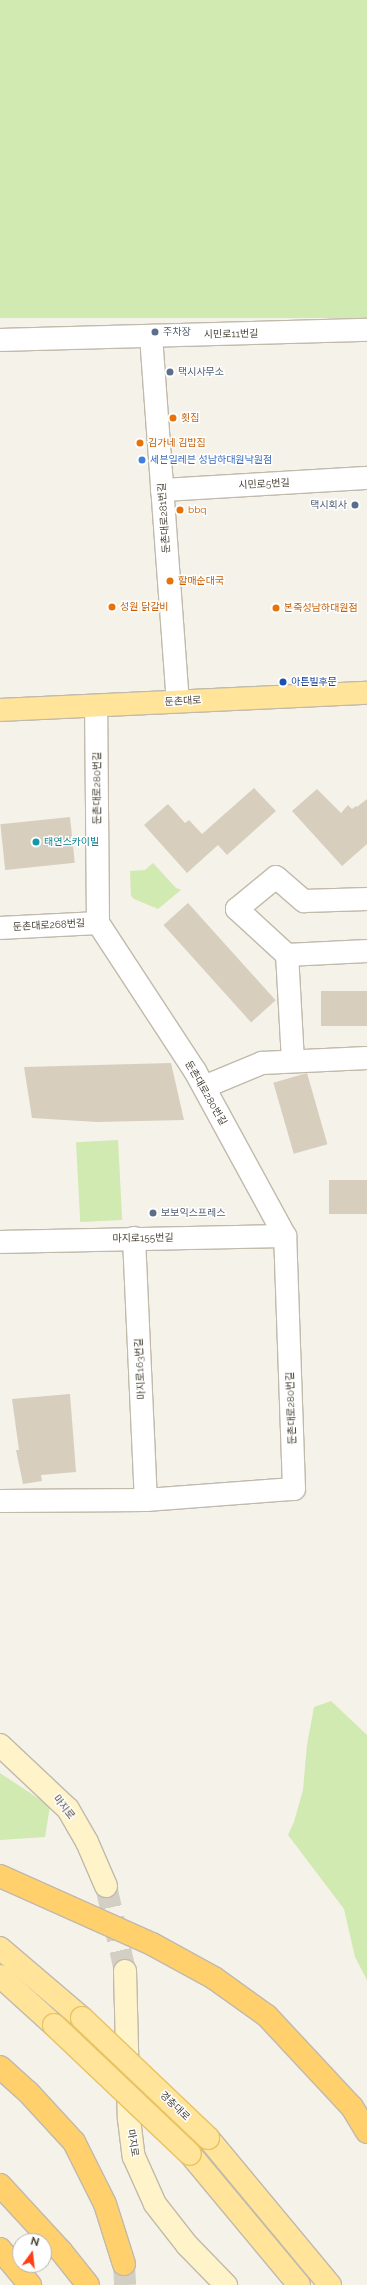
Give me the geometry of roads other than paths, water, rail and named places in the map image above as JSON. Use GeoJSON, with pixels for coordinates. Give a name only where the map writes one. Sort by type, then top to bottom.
{"type":"FeatureCollection","features":[{"type":"Feature","properties":{"kind":"highway"},"geometry":{"type":"LineString","coordinates":[[0,1876],[152,1944],[214,1978],[272,2022],[352,2107],[367,2132]]}},
{"type":"Feature","properties":{"kind":"highway"},"geometry":{"type":"LineString","coordinates":[[0,2067],[28,2092],[74,2142],[105,2204],[124,2264]]}},
{"type":"Feature","properties":{"kind":"highway"},"geometry":{"type":"LineString","coordinates":[[0,2185],[61,2250],[88,2285]]}},
{"type":"Feature","properties":{"kind":"highway"},"geometry":{"type":"LineString","coordinates":[[0,2249],[30,2285]]}},
{"type":"Feature","properties":{"kind":"main road","name":"둔촌대로"},"geometry":{"type":"LineString","coordinates":[[0,710],[96,707],[178,701],[367,693]]}},
{"type":"Feature","properties":{"kind":"main road","name":"마지로"},"geometry":{"type":"LineString","coordinates":[[0,1745],[68,1809],[87,1842],[106,1886]]}},
{"type":"Feature","properties":{"kind":"main road","name":"경충대로"},"geometry":{"type":"LineString","coordinates":[[0,1948],[82,2018],[208,2138],[330,2285]]}},
{"type":"Feature","properties":{"kind":"main road","name":"마지로"},"geometry":{"type":"LineString","coordinates":[[125,1971],[129,2119],[134,2157],[155,2204],[187,2245],[226,2285]]}},
{"type":"Feature","properties":{"kind":"main road"},"geometry":{"type":"LineString","coordinates":[[0,1976],[190,2154],[299,2285]]}},
{"type":"Feature","properties":{"kind":"street","name":"시민로11번길"},"geometry":{"type":"LineString","coordinates":[[0,340],[367,330]]}},
{"type":"Feature","properties":{"kind":"street","name":"둔촌대로281번길"},"geometry":{"type":"LineString","coordinates":[[151,336],[178,701]]}},
{"type":"Feature","properties":{"kind":"street","name":"시민로5번길"},"geometry":{"type":"LineString","coordinates":[[162,490],[367,478]]}},
{"type":"Feature","properties":{"kind":"street","name":"둔촌대로280번길"},"geometry":{"type":"LineString","coordinates":[[96,707],[98,923],[204,1088],[285,1236],[294,1489],[146,1500]]}},
{"type":"Feature","properties":{"kind":"street"},"geometry":{"type":"LineString","coordinates":[[367,899],[304,901],[276,877],[237,909],[287,954],[367,951]]}},
{"type":"Feature","properties":{"kind":"street","name":"둔촌대로268번길"},"geometry":{"type":"LineString","coordinates":[[0,928],[98,923]]}},
{"type":"Feature","properties":{"kind":"street"},"geometry":{"type":"LineString","coordinates":[[287,954],[293,1061]]}},
{"type":"Feature","properties":{"kind":"street"},"geometry":{"type":"LineString","coordinates":[[204,1088],[262,1062],[367,1058]]}},
{"type":"Feature","properties":{"kind":"street","name":"마지로155번길"},"geometry":{"type":"LineString","coordinates":[[0,1242],[285,1236]]}},
{"type":"Feature","properties":{"kind":"street","name":"마지로163번길"},"geometry":{"type":"LineString","coordinates":[[134,1238],[146,1500]]}},
{"type":"Feature","properties":{"kind":"street"},"geometry":{"type":"LineString","coordinates":[[0,1501],[146,1500]]}},
{"type":"Feature","properties":{"kind":"tunnel"},"geometry":{"type":"LineString","coordinates":[[106,1886],[125,1971]]}},
{"type":"Feature","properties":{"kind":"tunnel"},"geometry":{"type":"LineString","coordinates":[[124,2264],[125,2285]]}},
{"type":"Feature","properties":{"kind":"place","name":"주차장"},"geometry":{"type":"Point","coordinates":[155,332]}},
{"type":"Feature","properties":{"kind":"place","name":"택시사무소"},"geometry":{"type":"Point","coordinates":[170,372]}},
{"type":"Feature","properties":{"kind":"place","name":"횟집"},"geometry":{"type":"Point","coordinates":[173,418]}},
{"type":"Feature","properties":{"kind":"place","name":"김가네 김밥집"},"geometry":{"type":"Point","coordinates":[140,443]}},
{"type":"Feature","properties":{"kind":"place","name":"세븐일레븐 성남하대원낙원점"},"geometry":{"type":"Point","coordinates":[142,460]}},
{"type":"Feature","properties":{"kind":"place","name":"택시회사"},"geometry":{"type":"Point","coordinates":[355,505]}},
{"type":"Feature","properties":{"kind":"place","name":"bbq"},"geometry":{"type":"Point","coordinates":[180,510]}},
{"type":"Feature","properties":{"kind":"place","name":"할매순대국"},"geometry":{"type":"Point","coordinates":[170,581]}},
{"type":"Feature","properties":{"kind":"place","name":"성원 닭갈비"},"geometry":{"type":"Point","coordinates":[112,607]}},
{"type":"Feature","properties":{"kind":"place","name":"본죽성남하대원점"},"geometry":{"type":"Point","coordinates":[276,608]}},
{"type":"Feature","properties":{"kind":"place","name":"아튼빌후문"},"geometry":{"type":"Point","coordinates":[283,682]}},
{"type":"Feature","properties":{"kind":"place","name":"태연스카이빌"},"geometry":{"type":"Point","coordinates":[36,842]}},
{"type":"Feature","properties":{"kind":"place","name":"보보익스프레스"},"geometry":{"type":"Point","coordinates":[153,1213]}}]}
